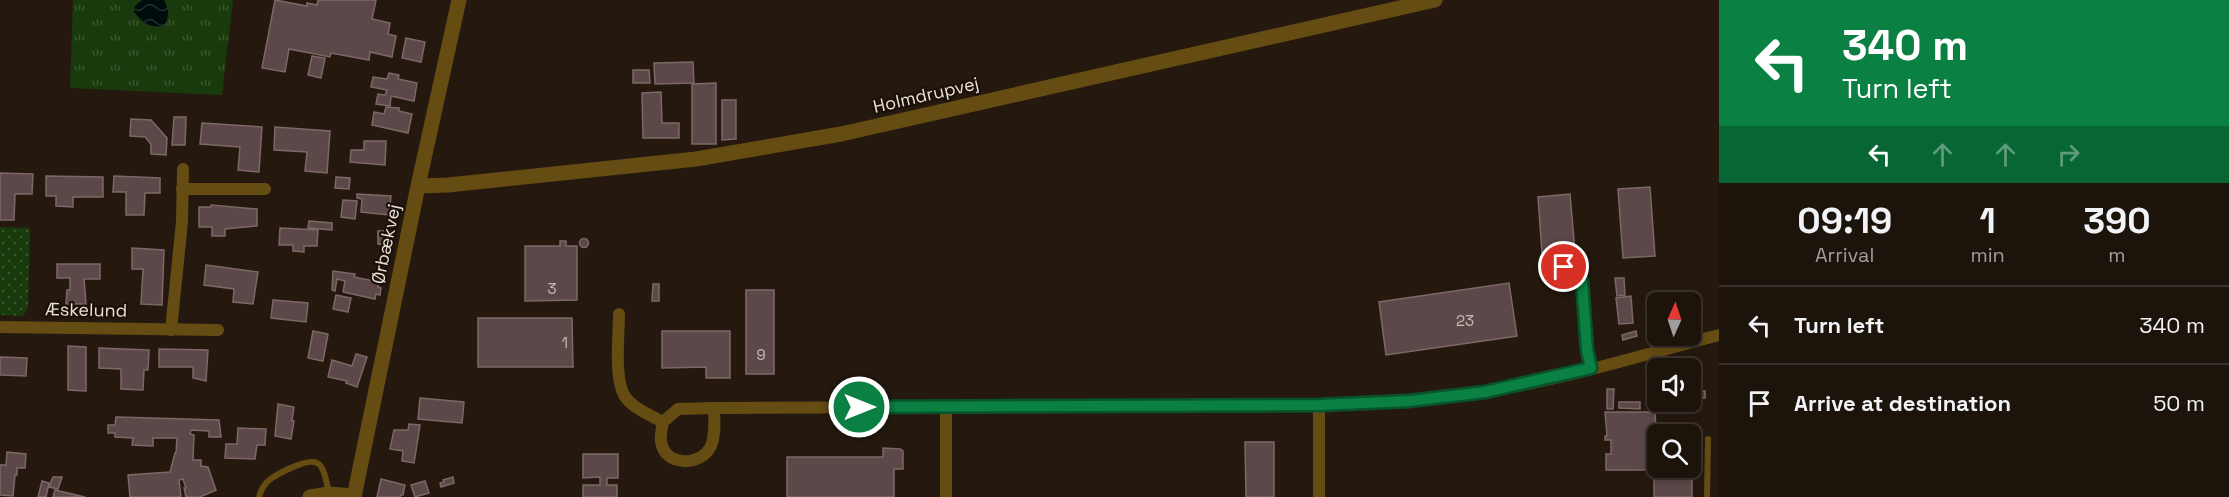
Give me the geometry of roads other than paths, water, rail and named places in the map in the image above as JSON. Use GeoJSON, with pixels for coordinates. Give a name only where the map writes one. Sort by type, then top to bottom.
{"type":"FeatureCollection","features":[{"type":"Feature","properties":{"kind":"street","name":"Ørbækvej"},"geometry":{"type":"LineString","coordinates":[[354,496],[459,0]]}},
{"type":"Feature","properties":{"kind":"street","name":"Holmdrupvej"},"geometry":{"type":"LineString","coordinates":[[418,186],[448,185],[696,159],[841,134],[1435,0]]}},
{"type":"Feature","properties":{"kind":"street"},"geometry":{"type":"LineString","coordinates":[[171,330],[178,276],[183,169]]}},
{"type":"Feature","properties":{"kind":"street"},"geometry":{"type":"LineString","coordinates":[[182,189],[266,189]]}},
{"type":"Feature","properties":{"kind":"street"},"geometry":{"type":"LineString","coordinates":[[619,314],[619,375],[624,394],[636,407],[663,422]]}},
{"type":"Feature","properties":{"kind":"street","name":"Æskelund"},"geometry":{"type":"LineString","coordinates":[[0,327],[218,330]]}},
{"type":"Feature","properties":{"kind":"street"},"geometry":{"type":"LineString","coordinates":[[714,408],[712,441],[701,458],[683,462],[670,458],[660,443],[663,422],[678,409],[714,408],[1319,405],[1409,401],[1485,392],[1719,335]]}},
{"type":"Feature","properties":{"kind":"street"},"geometry":{"type":"LineString","coordinates":[[1319,405],[1319,497]]}},
{"type":"Feature","properties":{"kind":"street"},"geometry":{"type":"LineString","coordinates":[[946,407],[946,497]]}},
{"type":"Feature","properties":{"kind":"street"},"geometry":{"type":"LineString","coordinates":[[310,497],[329,494],[354,496]]}},
{"type":"Feature","properties":{"kind":"lane"},"geometry":{"type":"LineString","coordinates":[[1564,267],[1582,281],[1587,350],[1591,368]]}},
{"type":"Feature","properties":{"kind":"lane"},"geometry":{"type":"LineString","coordinates":[[1707,497],[1708,439]]}},
{"type":"Feature","properties":{"kind":"lane"},"geometry":{"type":"LineString","coordinates":[[259,497],[261,489],[272,478],[307,461],[316,462],[321,466],[329,494]]}},
{"type":"Feature","properties":{"kind":"water"},"geometry":{"type":"Polygon","coordinates":[[[142,0],[164,0],[168,12],[165,25],[151,26],[137,16],[134,12],[135,6],[142,0]]]}}]}
